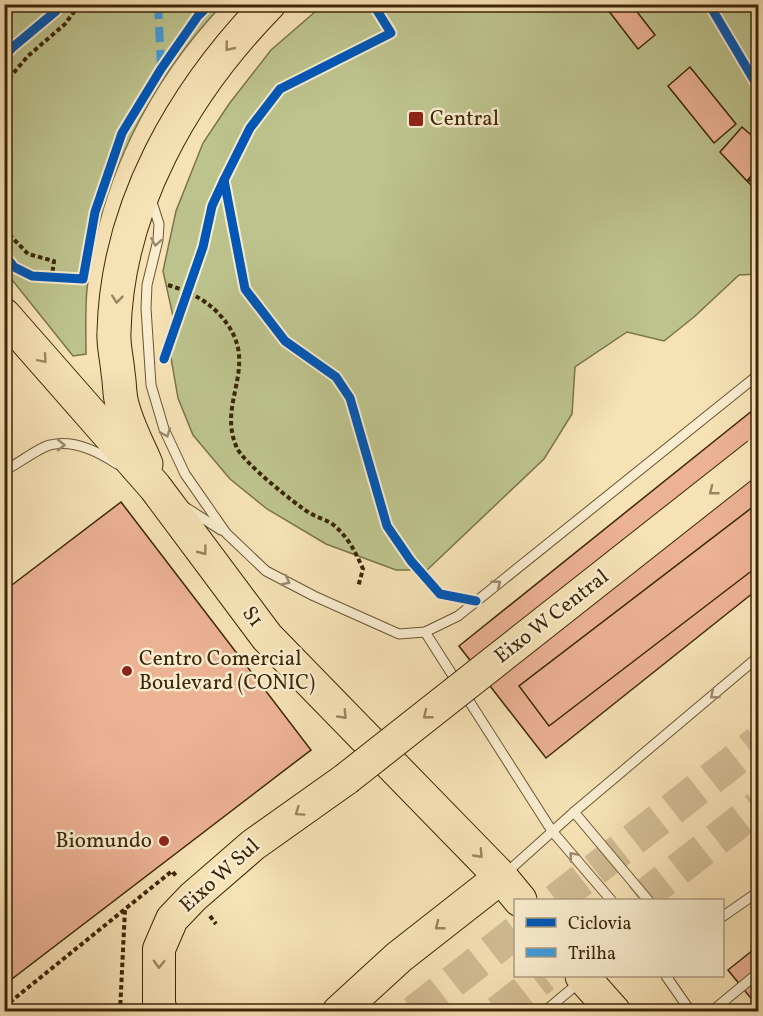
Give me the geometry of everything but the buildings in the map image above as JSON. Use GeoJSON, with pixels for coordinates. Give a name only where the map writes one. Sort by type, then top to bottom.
{"type":"FeatureCollection","features":[{"type":"Feature","properties":{"kind":"highway"},"geometry":{"type":"LineString","coordinates":[[155,488],[122,404],[114,333],[122,256],[144,186],[155,162],[212,68],[268,4]]}},
{"type":"Feature","properties":{"kind":"highway","name":"S1"},"geometry":{"type":"LineString","coordinates":[[4,315],[155,488],[267,637],[511,889]]}},
{"type":"Feature","properties":{"kind":"highway"},"geometry":{"type":"LineString","coordinates":[[339,1011],[399,957],[511,889]]}},
{"type":"Feature","properties":{"kind":"highway"},"geometry":{"type":"LineString","coordinates":[[587,977],[614,1011]]}},
{"type":"Feature","properties":{"kind":"main road","name":"Eixo W Central"},"geometry":{"type":"LineString","coordinates":[[346,779],[759,454]]}},
{"type":"Feature","properties":{"kind":"main road","name":"Eixo W Sul"},"geometry":{"type":"LineString","coordinates":[[162,1011],[159,1005],[159,949],[172,919],[193,897],[253,845],[346,779]]}},
{"type":"Feature","properties":{"kind":"lane"},"geometry":{"type":"LineString","coordinates":[[144,186],[153,202],[159,224],[158,240],[147,285],[146,308],[151,385],[164,429],[185,474],[226,533]]}},
{"type":"Feature","properties":{"kind":"lane"},"geometry":{"type":"LineString","coordinates":[[9,468],[50,445],[74,445],[94,450],[226,533],[266,571],[314,596],[399,634],[425,632],[458,616],[759,375]]}},
{"type":"Feature","properties":{"kind":"lane"},"geometry":{"type":"LineString","coordinates":[[425,632],[552,831],[610,899]]}},
{"type":"Feature","properties":{"kind":"lane"},"geometry":{"type":"LineString","coordinates":[[511,889],[552,831],[759,657]]}},
{"type":"Feature","properties":{"kind":"lane"},"geometry":{"type":"LineString","coordinates":[[574,812],[647,899]]}},
{"type":"Feature","properties":{"kind":"lane"},"geometry":{"type":"LineString","coordinates":[[724,915],[759,892]]}},
{"type":"Feature","properties":{"kind":"lane"},"geometry":{"type":"LineString","coordinates":[[711,1011],[759,973]]}},
{"type":"Feature","properties":{"kind":"lane"},"geometry":{"type":"LineString","coordinates":[[544,1011],[585,977]]}},
{"type":"Feature","properties":{"kind":"lane"},"geometry":{"type":"LineString","coordinates":[[667,977],[691,1011]]}},
{"type":"Feature","properties":{"kind":"path"},"geometry":{"type":"LineString","coordinates":[[4,84],[28,56],[65,24],[80,4]]}},
{"type":"Feature","properties":{"kind":"path"},"geometry":{"type":"LineString","coordinates":[[4,229],[28,254],[54,261],[52,276]]}},
{"type":"Feature","properties":{"kind":"path"},"geometry":{"type":"LineString","coordinates":[[185,295],[190,279]]}},
{"type":"Feature","properties":{"kind":"path"},"geometry":{"type":"LineString","coordinates":[[168,285],[185,295],[210,304],[234,332],[239,349],[231,426],[237,450],[263,475],[309,512],[335,526],[354,547],[363,569],[358,587]]}},
{"type":"Feature","properties":{"kind":"path"},"geometry":{"type":"LineString","coordinates":[[5,1009],[172,871],[216,924]]}},
{"type":"Feature","properties":{"kind":"path"},"geometry":{"type":"LineString","coordinates":[[120,1011],[125,909]]}},
{"type":"Feature","properties":{"kind":"green space"},"geometry":{"type":"Polygon","coordinates":[[[4,5],[222,5],[196,35],[150,100],[116,172],[93,249],[86,297],[86,354],[73,356],[5,271],[4,5]]]}},
{"type":"Feature","properties":{"kind":"green space"},"geometry":{"type":"Polygon","coordinates":[[[323,5],[758,5],[758,274],[739,275],[694,317],[664,341],[627,332],[575,367],[572,414],[544,459],[427,570],[396,570],[326,544],[267,509],[230,479],[193,435],[178,398],[171,358],[173,316],[163,271],[176,211],[203,143],[229,104],[271,50],[323,5]]]}},
{"type":"Feature","properties":{"kind":"tunnel"},"geometry":{"type":"LineString","coordinates":[[557,899],[758,742]]}},
{"type":"Feature","properties":{"kind":"tunnel"},"geometry":{"type":"LineString","coordinates":[[640,899],[758,807]]}},
{"type":"Feature","properties":{"kind":"tunnel"},"geometry":{"type":"LineString","coordinates":[[414,1012],[514,934]]}},
{"type":"Feature","properties":{"kind":"tunnel"},"geometry":{"type":"LineString","coordinates":[[498,1012],[543,977]]}},
{"type":"Feature","properties":{"kind":"marked path"},"geometry":{"type":"LineString","coordinates":[[158,4],[161,67]]}},
{"type":"Feature","properties":{"kind":"cycle path"},"geometry":{"type":"LineString","coordinates":[[4,56],[56,11],[60,4]]}},
{"type":"Feature","properties":{"kind":"cycle path"},"geometry":{"type":"LineString","coordinates":[[4,254],[14,267],[32,276],[83,279],[95,212],[122,133],[161,69],[198,16],[210,4]]}},
{"type":"Feature","properties":{"kind":"cycle path"},"geometry":{"type":"LineString","coordinates":[[373,4],[391,33],[280,89],[250,128],[224,180],[245,289],[285,341],[336,377],[350,398],[387,526],[411,561],[440,594],[476,601]]}},
{"type":"Feature","properties":{"kind":"cycle path"},"geometry":{"type":"LineString","coordinates":[[709,4],[758,87]]}},
{"type":"Feature","properties":{"kind":"cycle path"},"geometry":{"type":"LineString","coordinates":[[164,359],[203,247],[212,206],[224,180]]}},
{"type":"Feature","properties":{"kind":"place","name":"Central"},"geometry":{"type":"Point","coordinates":[416,119]}},
{"type":"Feature","properties":{"kind":"place","name":"Centro Comercial Boulevard (CONIC)"},"geometry":{"type":"Point","coordinates":[127,671]}},
{"type":"Feature","properties":{"kind":"place","name":"Biomundo"},"geometry":{"type":"Point","coordinates":[164,841]}}]}
